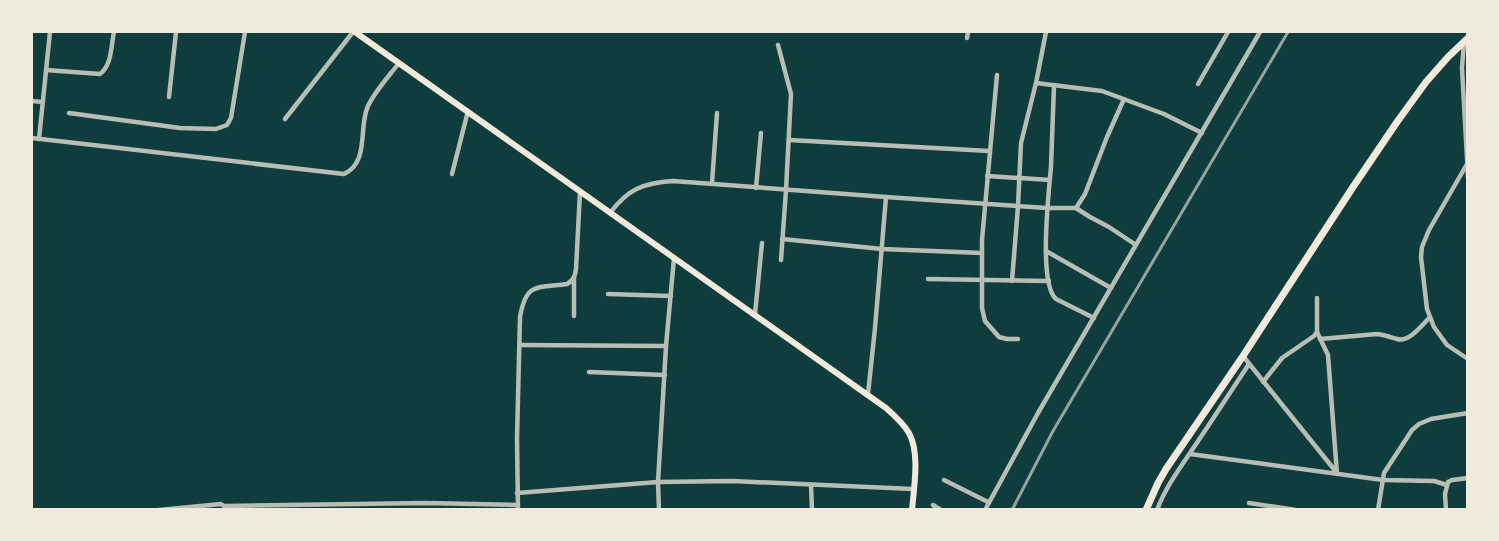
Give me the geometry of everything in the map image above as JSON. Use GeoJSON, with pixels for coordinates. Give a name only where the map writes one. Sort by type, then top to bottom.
{"type":"FeatureCollection","features":[{"type":"Feature","properties":{"kind":"main road"},"geometry":{"type":"LineString","coordinates":[[354,32],[886,408],[898,419],[914,444],[916,461],[912,510]]}},
{"type":"Feature","properties":{"kind":"main road"},"geometry":{"type":"LineString","coordinates":[[1146,510],[1162,476],[1397,122],[1426,82],[1466,39],[1461,32]]}},
{"type":"Feature","properties":{"kind":"street"},"geometry":{"type":"LineString","coordinates":[[39,139],[50,32]]}},
{"type":"Feature","properties":{"kind":"street"},"geometry":{"type":"LineString","coordinates":[[46,70],[100,75],[106,68],[114,32]]}},
{"type":"Feature","properties":{"kind":"street"},"geometry":{"type":"LineString","coordinates":[[169,97],[176,32]]}},
{"type":"Feature","properties":{"kind":"street"},"geometry":{"type":"LineString","coordinates":[[69,113],[180,128],[216,129],[227,126],[231,118],[245,32]]}},
{"type":"Feature","properties":{"kind":"street"},"geometry":{"type":"LineString","coordinates":[[285,119],[354,32]]}},
{"type":"Feature","properties":{"kind":"street"},"geometry":{"type":"LineString","coordinates":[[967,39],[968,32]]}},
{"type":"Feature","properties":{"kind":"street"},"geometry":{"type":"LineString","coordinates":[[1012,281],[1021,142],[1046,32]]}},
{"type":"Feature","properties":{"kind":"street"},"geometry":{"type":"LineString","coordinates":[[1198,84],[1228,32]]}},
{"type":"Feature","properties":{"kind":"street"},"geometry":{"type":"LineString","coordinates":[[985,510],[1044,403],[1260,32]]}},
{"type":"Feature","properties":{"kind":"street"},"geometry":{"type":"LineString","coordinates":[[1466,39],[1462,68],[1467,177]]}},
{"type":"Feature","properties":{"kind":"street"},"geometry":{"type":"LineString","coordinates":[[778,45],[791,94],[781,260]]}},
{"type":"Feature","properties":{"kind":"street"},"geometry":{"type":"LineString","coordinates":[[32,138],[344,174],[354,167],[359,159],[367,107],[399,63]]}},
{"type":"Feature","properties":{"kind":"street"},"geometry":{"type":"LineString","coordinates":[[996,75],[984,204],[982,308],[985,321],[999,337],[1018,339]]}},
{"type":"Feature","properties":{"kind":"street"},"geometry":{"type":"LineString","coordinates":[[1036,83],[1102,91],[1164,114],[1202,133]]}},
{"type":"Feature","properties":{"kind":"street"},"geometry":{"type":"LineString","coordinates":[[1054,86],[1047,208],[1046,251],[1049,281],[1052,295],[1056,299],[1094,318]]}},
{"type":"Feature","properties":{"kind":"street"},"geometry":{"type":"LineString","coordinates":[[1076,208],[1085,194],[1124,99]]}},
{"type":"Feature","properties":{"kind":"street"},"geometry":{"type":"LineString","coordinates":[[32,101],[43,102]]}},
{"type":"Feature","properties":{"kind":"street"},"geometry":{"type":"LineString","coordinates":[[452,174],[468,111]]}},
{"type":"Feature","properties":{"kind":"street"},"geometry":{"type":"LineString","coordinates":[[712,183],[717,113]]}},
{"type":"Feature","properties":{"kind":"street"},"geometry":{"type":"LineString","coordinates":[[756,188],[761,133]]}},
{"type":"Feature","properties":{"kind":"street"},"geometry":{"type":"LineString","coordinates":[[789,140],[989,151]]}},
{"type":"Feature","properties":{"kind":"street"},"geometry":{"type":"LineString","coordinates":[[1467,164],[1429,230],[1422,247],[1422,267],[1430,317],[1437,332],[1447,345],[1467,359]]}},
{"type":"Feature","properties":{"kind":"street"},"geometry":{"type":"LineString","coordinates":[[987,176],[1050,180]]}},
{"type":"Feature","properties":{"kind":"street"},"geometry":{"type":"LineString","coordinates":[[610,213],[625,196],[647,184],[673,181],[712,183],[886,198],[1076,208],[1136,245]]}},
{"type":"Feature","properties":{"kind":"street"},"geometry":{"type":"LineString","coordinates":[[574,316],[574,277],[580,192]]}},
{"type":"Feature","properties":{"kind":"street"},"geometry":{"type":"LineString","coordinates":[[868,394],[886,198]]}},
{"type":"Feature","properties":{"kind":"street"},"geometry":{"type":"LineString","coordinates":[[782,239],[882,249],[982,253]]}},
{"type":"Feature","properties":{"kind":"street"},"geometry":{"type":"LineString","coordinates":[[755,314],[762,243]]}},
{"type":"Feature","properties":{"kind":"street"},"geometry":{"type":"LineString","coordinates":[[1046,251],[1111,288]]}},
{"type":"Feature","properties":{"kind":"street"},"geometry":{"type":"LineString","coordinates":[[659,510],[658,482],[664,375],[674,258]]}},
{"type":"Feature","properties":{"kind":"street"},"geometry":{"type":"LineString","coordinates":[[159,510],[215,504],[226,508],[425,503],[518,507],[517,438],[520,317],[523,303],[526,295],[536,288],[567,284],[574,277]]}},
{"type":"Feature","properties":{"kind":"street"},"geometry":{"type":"LineString","coordinates":[[928,279],[1049,281]]}},
{"type":"Feature","properties":{"kind":"street"},"geometry":{"type":"LineString","coordinates":[[608,294],[671,296]]}},
{"type":"Feature","properties":{"kind":"street"},"geometry":{"type":"LineString","coordinates":[[1317,298],[1317,332],[1328,355],[1337,474]]}},
{"type":"Feature","properties":{"kind":"street"},"geometry":{"type":"LineString","coordinates":[[1320,339],[1377,334],[1401,340],[1407,338],[1430,317]]}},
{"type":"Feature","properties":{"kind":"street"},"geometry":{"type":"LineString","coordinates":[[1263,382],[1282,358],[1317,332]]}},
{"type":"Feature","properties":{"kind":"street"},"geometry":{"type":"LineString","coordinates":[[520,345],[666,346]]}},
{"type":"Feature","properties":{"kind":"street"},"geometry":{"type":"LineString","coordinates":[[1243,356],[1337,474]]}},
{"type":"Feature","properties":{"kind":"street"},"geometry":{"type":"LineString","coordinates":[[1157,510],[1177,471],[1249,364]]}},
{"type":"Feature","properties":{"kind":"street"},"geometry":{"type":"LineString","coordinates":[[589,372],[664,375]]}},
{"type":"Feature","properties":{"kind":"street"},"geometry":{"type":"LineString","coordinates":[[1378,510],[1384,473],[1412,430],[1431,419],[1467,413]]}},
{"type":"Feature","properties":{"kind":"street"},"geometry":{"type":"LineString","coordinates":[[1190,454],[1383,480],[1434,481],[1447,485]]}},
{"type":"Feature","properties":{"kind":"street"},"geometry":{"type":"LineString","coordinates":[[1446,510],[1447,485],[1452,480],[1467,478]]}},
{"type":"Feature","properties":{"kind":"street"},"geometry":{"type":"LineString","coordinates":[[944,480],[988,502]]}},
{"type":"Feature","properties":{"kind":"street"},"geometry":{"type":"LineString","coordinates":[[517,493],[658,482],[732,481],[913,489]]}},
{"type":"Feature","properties":{"kind":"street"},"geometry":{"type":"LineString","coordinates":[[811,485],[812,510]]}},
{"type":"Feature","properties":{"kind":"street"},"geometry":{"type":"LineString","coordinates":[[1249,503],[1296,510]]}},
{"type":"Feature","properties":{"kind":"street"},"geometry":{"type":"LineString","coordinates":[[933,505],[941,510]]}},
{"type":"Feature","properties":{"kind":"railway"},"geometry":{"type":"LineString","coordinates":[[1012,510],[1053,431],[1288,32]]}}]}
